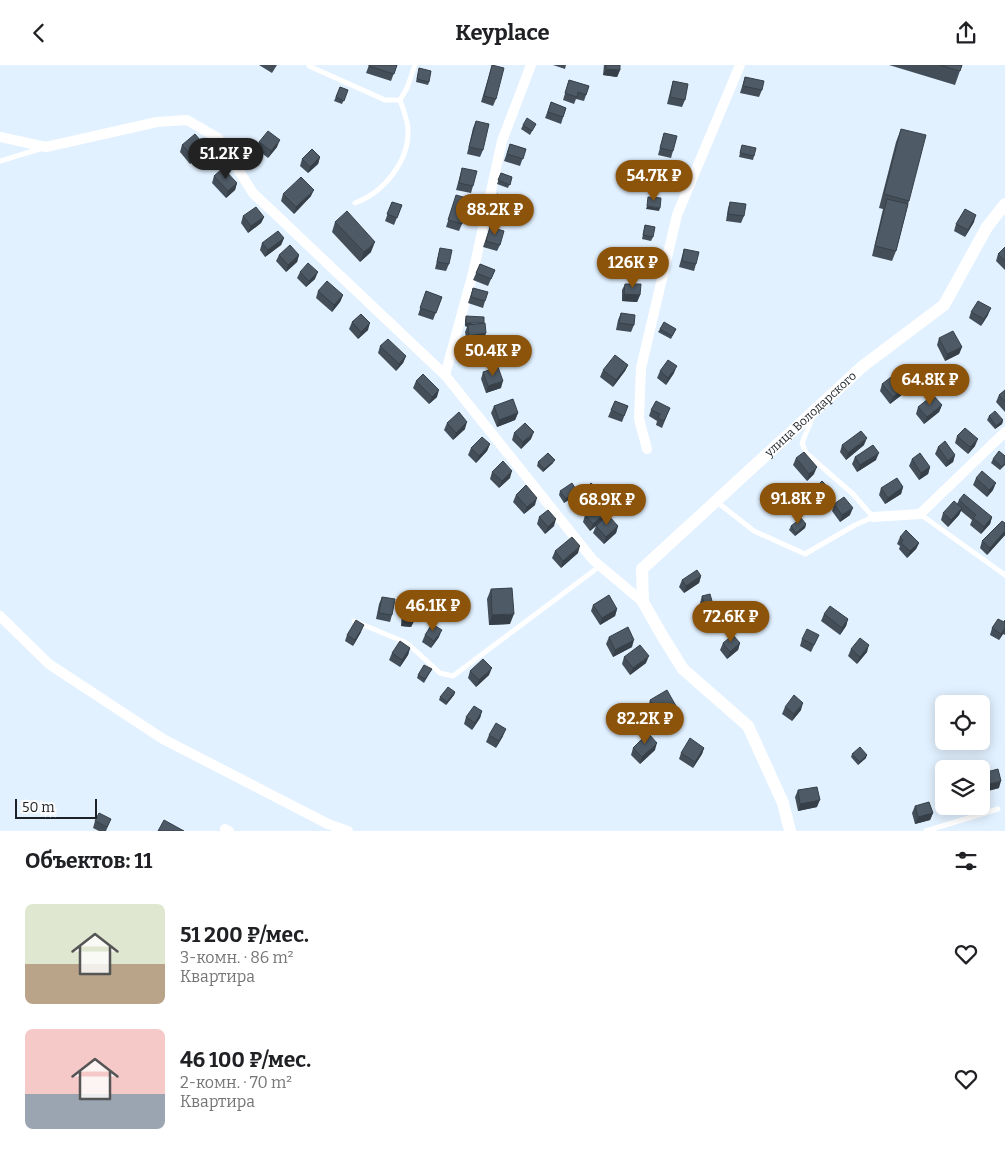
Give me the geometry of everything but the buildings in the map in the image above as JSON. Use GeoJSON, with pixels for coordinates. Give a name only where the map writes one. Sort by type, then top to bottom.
{"type":"FeatureCollection","features":[{"type":"Feature","properties":{"kind":"street"},"geometry":{"type":"LineString","coordinates":[[445,375],[473,273],[502,141],[530,65]]}},
{"type":"Feature","properties":{"kind":"street"},"geometry":{"type":"LineString","coordinates":[[648,449],[639,419],[641,368],[677,215],[740,65]]}},
{"type":"Feature","properties":{"kind":"street"},"geometry":{"type":"LineString","coordinates":[[0,137],[46,147],[157,122],[188,120],[218,138],[253,193],[445,375],[600,566],[643,602],[683,669],[748,726],[783,803],[790,831]]}},
{"type":"Feature","properties":{"kind":"street","name":"улица Володарского"},"geometry":{"type":"LineString","coordinates":[[643,602],[642,569],[863,365],[944,305],[987,227],[1005,204]]}},
{"type":"Feature","properties":{"kind":"street"},"geometry":{"type":"LineString","coordinates":[[873,517],[920,514],[1004,435]]}},
{"type":"Feature","properties":{"kind":"street"},"geometry":{"type":"LineString","coordinates":[[0,616],[49,665],[163,739],[328,824],[348,831]]}},
{"type":"Feature","properties":{"kind":"lane"},"geometry":{"type":"LineString","coordinates":[[356,203],[376,193],[391,177],[403,154],[408,131],[400,100],[407,88],[415,65]]}},
{"type":"Feature","properties":{"kind":"lane"},"geometry":{"type":"LineString","coordinates":[[308,66],[385,100],[400,100]]}},
{"type":"Feature","properties":{"kind":"lane"},"geometry":{"type":"LineString","coordinates":[[0,161],[46,147]]}},
{"type":"Feature","properties":{"kind":"lane"},"geometry":{"type":"LineString","coordinates":[[716,501],[754,531],[805,554],[855,525],[873,517],[853,494],[806,453],[802,443],[816,409]]}},
{"type":"Feature","properties":{"kind":"lane"},"geometry":{"type":"LineString","coordinates":[[920,514],[1005,575]]}},
{"type":"Feature","properties":{"kind":"lane"},"geometry":{"type":"LineString","coordinates":[[354,621],[407,643],[440,673],[453,676],[600,566]]}},
{"type":"Feature","properties":{"kind":"lane"},"geometry":{"type":"LineString","coordinates":[[926,831],[998,809]]}}]}
